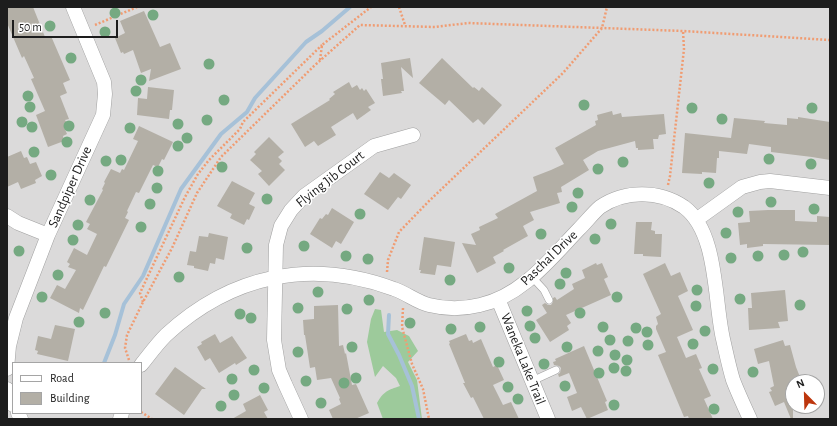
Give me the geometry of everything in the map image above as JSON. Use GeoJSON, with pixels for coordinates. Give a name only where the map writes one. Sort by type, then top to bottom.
{"type":"FeatureCollection","features":[{"type":"Feature","properties":{"kind":"street","name":"Sandpiper Drive"},"geometry":{"type":"LineString","coordinates":[[7,369],[9,346],[16,318],[48,235],[103,114],[106,94],[104,82],[73,7]]}},
{"type":"Feature","properties":{"kind":"street","name":"Flying Jib Court"},"geometry":{"type":"LineString","coordinates":[[301,419],[284,384],[274,340],[276,244],[281,226],[291,210],[304,196],[374,146],[413,135]]}},
{"type":"Feature","properties":{"kind":"street"},"geometry":{"type":"LineString","coordinates":[[696,220],[742,187],[760,182],[770,181],[830,188]]}},
{"type":"Feature","properties":{"kind":"street","name":"Paschal Drive"},"geometry":{"type":"LineString","coordinates":[[136,362],[185,319],[223,295],[256,282],[275,277],[312,273],[350,277],[394,289],[428,305],[454,308],[480,306],[498,299],[523,285],[600,208],[620,197],[642,193],[664,197],[684,208],[696,220],[710,250],[722,337],[733,380],[750,419]]}},
{"type":"Feature","properties":{"kind":"street"},"geometry":{"type":"LineString","coordinates":[[7,216],[18,223],[48,235]]}},
{"type":"Feature","properties":{"kind":"street","name":"Waneka Lake Trail"},"geometry":{"type":"LineString","coordinates":[[498,299],[548,419]]}},
{"type":"Feature","properties":{"kind":"street"},"geometry":{"type":"LineString","coordinates":[[7,388],[12,403]]}},
{"type":"Feature","properties":{"kind":"lane"},"geometry":{"type":"LineString","coordinates":[[532,277],[544,290],[549,300]]}},
{"type":"Feature","properties":{"kind":"lane"},"geometry":{"type":"LineString","coordinates":[[532,381],[556,370]]}},
{"type":"Feature","properties":{"kind":"path"},"geometry":{"type":"LineString","coordinates":[[82,30],[137,7]]}},
{"type":"Feature","properties":{"kind":"path"},"geometry":{"type":"LineString","coordinates":[[143,302],[140,293],[185,197],[198,174],[209,160],[240,129],[242,122],[289,76],[322,45],[371,7]]}},
{"type":"Feature","properties":{"kind":"path"},"geometry":{"type":"LineString","coordinates":[[399,7],[405,26]]}},
{"type":"Feature","properties":{"kind":"path"},"geometry":{"type":"LineString","coordinates":[[387,272],[388,260],[399,232],[428,202],[563,73],[602,28],[607,7]]}},
{"type":"Feature","properties":{"kind":"path"},"geometry":{"type":"LineString","coordinates":[[134,362],[125,348],[127,335],[172,248],[197,193],[221,157],[320,61],[360,25],[435,27],[468,23],[683,31],[830,40]]}},
{"type":"Feature","properties":{"kind":"path"},"geometry":{"type":"LineString","coordinates":[[664,197],[670,176],[684,49],[683,31]]}},
{"type":"Feature","properties":{"kind":"path"},"geometry":{"type":"LineString","coordinates":[[320,61],[322,45]]}},
{"type":"Feature","properties":{"kind":"path"},"geometry":{"type":"LineString","coordinates":[[403,308],[402,327],[412,364],[423,389],[429,419]]}},
{"type":"Feature","properties":{"kind":"path"},"geometry":{"type":"LineString","coordinates":[[142,413],[152,419]]}},
{"type":"Feature","properties":{"kind":"shaded area"},"geometry":{"type":"Polygon","coordinates":[[[7,7],[830,7],[830,419],[7,419],[7,7]]]}},
{"type":"Feature","properties":{"kind":"green space"},"geometry":{"type":"Polygon","coordinates":[[[375,309],[381,310],[384,332],[397,330],[409,336],[418,351],[408,362],[417,380],[422,419],[383,419],[377,403],[387,392],[400,386],[396,378],[383,366],[375,377],[367,342],[371,319],[375,309]]]}},
{"type":"Feature","properties":{"kind":"building"},"geometry":{"type":"Polygon","coordinates":[[[7,7],[33,7],[45,37],[51,36],[70,80],[63,83],[67,93],[60,96],[69,119],[65,120],[68,125],[64,127],[67,134],[63,136],[64,141],[48,147],[36,115],[45,111],[31,79],[34,78],[24,56],[22,58],[7,23],[7,7]]]}},
{"type":"Feature","properties":{"kind":"building"},"geometry":{"type":"Polygon","coordinates":[[[144,11],[160,47],[170,43],[181,69],[149,81],[151,69],[141,73],[133,50],[124,54],[123,52],[121,53],[115,38],[125,33],[120,21],[144,11]]]}},
{"type":"Feature","properties":{"kind":"building"},"geometry":{"type":"Polygon","coordinates":[[[410,58],[413,78],[401,67],[404,91],[401,91],[402,93],[383,96],[381,63],[410,58]]]}},
{"type":"Feature","properties":{"kind":"building"},"geometry":{"type":"Polygon","coordinates":[[[442,58],[473,88],[474,87],[479,91],[482,87],[502,105],[484,125],[478,119],[473,123],[449,100],[445,105],[419,83],[442,58]]]}},
{"type":"Feature","properties":{"kind":"building"},"geometry":{"type":"Polygon","coordinates":[[[349,82],[352,88],[357,85],[360,90],[362,88],[364,91],[366,89],[375,103],[368,107],[371,110],[357,120],[353,113],[331,127],[336,135],[318,146],[314,141],[305,147],[291,124],[330,100],[329,99],[335,94],[333,92],[349,82]]]}},
{"type":"Feature","properties":{"kind":"building"},"geometry":{"type":"Polygon","coordinates":[[[148,87],[174,90],[172,110],[170,110],[169,119],[137,115],[138,98],[147,99],[148,87]]]}},
{"type":"Feature","properties":{"kind":"building"},"geometry":{"type":"Polygon","coordinates":[[[612,111],[613,115],[621,113],[622,117],[664,114],[666,134],[659,135],[658,139],[653,139],[654,149],[638,150],[638,148],[636,148],[635,141],[598,151],[583,160],[589,170],[561,187],[562,192],[557,193],[560,203],[530,212],[534,220],[523,226],[528,236],[493,257],[496,263],[477,273],[462,243],[476,245],[471,234],[480,230],[479,227],[498,218],[495,214],[537,191],[533,177],[564,164],[555,148],[596,125],[595,121],[598,120],[597,115],[612,111]]]}},
{"type":"Feature","properties":{"kind":"building"},"geometry":{"type":"Polygon","coordinates":[[[798,117],[830,122],[830,160],[771,152],[771,147],[749,144],[747,154],[719,151],[716,173],[682,173],[685,133],[731,138],[734,118],[787,125],[787,118],[798,119],[798,117]]]}},
{"type":"Feature","properties":{"kind":"building"},"geometry":{"type":"Polygon","coordinates":[[[139,126],[173,142],[164,160],[162,159],[158,167],[153,165],[139,193],[136,192],[125,218],[129,220],[106,267],[104,266],[83,310],[80,308],[79,313],[50,298],[57,285],[65,289],[76,270],[68,267],[70,264],[67,262],[74,248],[87,255],[97,234],[87,229],[90,224],[86,222],[103,190],[104,182],[111,169],[120,173],[122,169],[124,170],[138,141],[133,139],[139,126]]]}},
{"type":"Feature","properties":{"kind":"building"},"geometry":{"type":"Polygon","coordinates":[[[269,137],[284,152],[278,157],[282,161],[279,164],[285,170],[269,186],[258,174],[262,171],[250,160],[256,154],[254,152],[269,137]]]}},
{"type":"Feature","properties":{"kind":"building"},"geometry":{"type":"Polygon","coordinates":[[[21,151],[24,158],[27,157],[30,164],[36,162],[42,176],[35,180],[36,183],[21,189],[18,182],[7,187],[7,157],[21,151]]]}},
{"type":"Feature","properties":{"kind":"building"},"geometry":{"type":"Polygon","coordinates":[[[380,172],[389,178],[394,173],[411,185],[401,199],[398,197],[388,210],[364,194],[380,172]]]}},
{"type":"Feature","properties":{"kind":"building"},"geometry":{"type":"Polygon","coordinates":[[[232,181],[255,193],[249,204],[255,207],[249,220],[247,219],[244,225],[230,218],[232,214],[217,206],[232,181]]]}},
{"type":"Feature","properties":{"kind":"building"},"geometry":{"type":"Polygon","coordinates":[[[332,208],[354,222],[341,244],[336,241],[332,248],[310,234],[320,218],[322,219],[326,214],[328,215],[332,208]]]}},
{"type":"Feature","properties":{"kind":"building"},"geometry":{"type":"Polygon","coordinates":[[[795,210],[795,221],[817,222],[817,216],[830,217],[830,245],[763,244],[763,246],[747,248],[747,244],[740,245],[738,223],[750,222],[749,211],[795,210]]]}},
{"type":"Feature","properties":{"kind":"building"},"geometry":{"type":"Polygon","coordinates":[[[636,222],[652,222],[651,230],[655,231],[655,234],[662,234],[661,257],[634,254],[636,222]]]}},
{"type":"Feature","properties":{"kind":"building"},"geometry":{"type":"Polygon","coordinates":[[[209,233],[228,237],[224,260],[216,258],[215,264],[210,263],[208,271],[187,265],[190,251],[196,252],[199,236],[208,237],[209,233]]]}},
{"type":"Feature","properties":{"kind":"building"},"geometry":{"type":"Polygon","coordinates":[[[424,237],[455,242],[451,267],[437,265],[435,275],[420,273],[421,270],[419,270],[424,237]]]}},
{"type":"Feature","properties":{"kind":"building"},"geometry":{"type":"Polygon","coordinates":[[[596,263],[597,265],[602,263],[608,277],[604,279],[611,295],[566,315],[571,323],[567,326],[569,330],[550,342],[536,320],[547,313],[542,305],[545,303],[551,305],[553,298],[555,297],[557,300],[574,289],[572,284],[585,278],[582,270],[596,263]]]}},
{"type":"Feature","properties":{"kind":"building"},"geometry":{"type":"Polygon","coordinates":[[[665,263],[671,276],[680,272],[688,291],[678,296],[693,330],[677,337],[686,358],[696,354],[702,368],[699,369],[711,396],[704,399],[713,419],[689,419],[688,416],[684,417],[658,355],[666,352],[656,329],[658,324],[656,317],[661,314],[643,274],[665,263]]]}},
{"type":"Feature","properties":{"kind":"building"},"geometry":{"type":"Polygon","coordinates":[[[785,290],[788,321],[778,322],[780,328],[749,330],[748,308],[752,308],[751,293],[785,290]]]}},
{"type":"Feature","properties":{"kind":"building"},"geometry":{"type":"Polygon","coordinates":[[[338,305],[339,346],[343,345],[345,354],[346,353],[352,385],[356,384],[369,413],[355,419],[333,419],[329,410],[341,404],[340,398],[331,378],[317,380],[315,367],[310,368],[304,335],[303,320],[314,319],[314,306],[338,305]]]}},
{"type":"Feature","properties":{"kind":"building"},"geometry":{"type":"Polygon","coordinates":[[[55,325],[75,329],[68,361],[37,354],[38,351],[35,350],[38,336],[51,339],[55,325]]]}},
{"type":"Feature","properties":{"kind":"building"},"geometry":{"type":"Polygon","coordinates":[[[215,334],[220,343],[232,336],[247,358],[236,365],[235,363],[219,373],[210,358],[205,361],[197,347],[202,344],[201,342],[215,334]]]}},
{"type":"Feature","properties":{"kind":"building"},"geometry":{"type":"Polygon","coordinates":[[[466,334],[469,341],[472,340],[473,343],[481,339],[493,367],[497,365],[504,380],[493,385],[503,405],[511,402],[519,419],[484,419],[473,397],[471,398],[463,383],[465,383],[449,344],[449,341],[466,334]]]}},
{"type":"Feature","properties":{"kind":"building"},"geometry":{"type":"Polygon","coordinates":[[[783,340],[785,346],[790,345],[799,374],[785,374],[785,404],[784,402],[775,406],[769,392],[772,391],[770,388],[774,386],[769,361],[758,364],[754,349],[783,340]]]}},
{"type":"Feature","properties":{"kind":"building"},"geometry":{"type":"Polygon","coordinates":[[[584,346],[607,401],[605,402],[608,410],[587,419],[581,407],[572,411],[567,397],[577,393],[569,373],[559,377],[558,374],[560,373],[561,368],[554,365],[553,362],[556,361],[555,359],[584,346]]]}},
{"type":"Feature","properties":{"kind":"building"},"geometry":{"type":"Polygon","coordinates":[[[175,367],[206,389],[202,389],[184,415],[155,394],[175,367]]]}},
{"type":"Feature","properties":{"kind":"building"},"geometry":{"type":"Polygon","coordinates":[[[260,395],[268,410],[264,412],[268,419],[232,419],[246,411],[243,404],[260,395]]]}},
{"type":"Feature","properties":{"kind":"building"},"geometry":{"type":"Polygon","coordinates":[[[789,414],[793,414],[793,419],[791,419],[789,414]]]}},
{"type":"Feature","properties":{"kind":"waterway"},"geometry":{"type":"LineString","coordinates":[[104,362],[115,335],[124,304],[143,276],[181,189],[221,134],[247,112],[255,98],[306,42],[322,31],[350,7]]}},
{"type":"Feature","properties":{"kind":"waterway"},"geometry":{"type":"LineString","coordinates":[[389,315],[388,334],[412,386],[419,419]]}}]}
